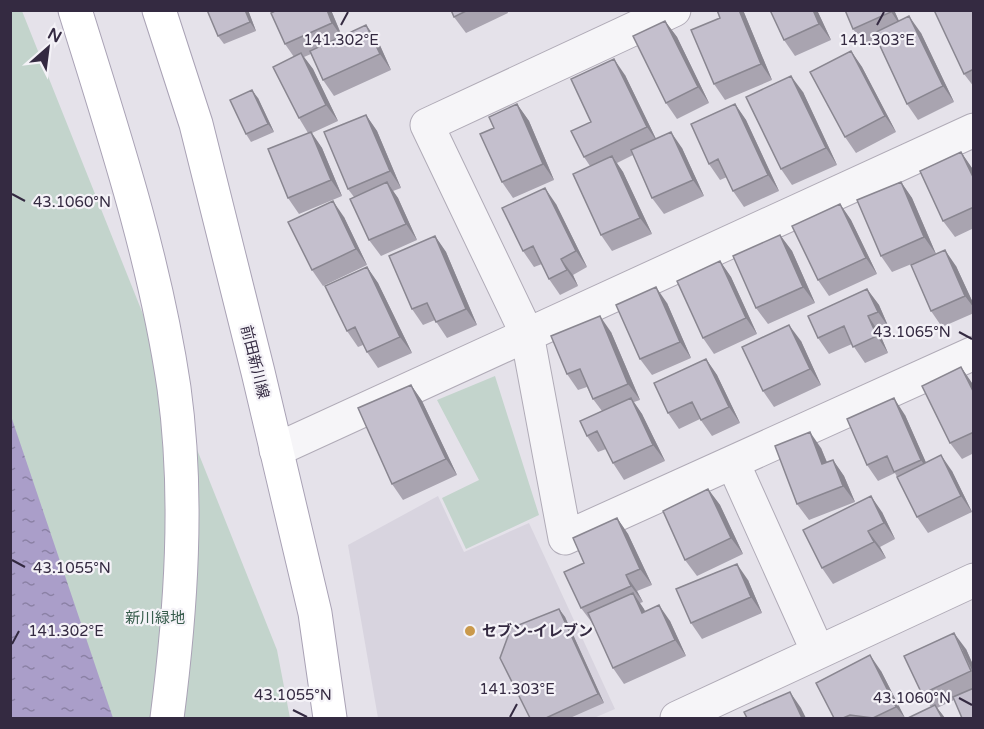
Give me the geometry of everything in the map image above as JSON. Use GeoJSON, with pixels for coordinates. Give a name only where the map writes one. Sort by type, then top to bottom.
{"type":"FeatureCollection","features":[{"type":"Feature","properties":{"kind":"main road"},"geometry":{"type":"LineString","coordinates":[[75,10],[142,231],[174,389],[181,473],[181,546],[175,659],[167,718]]}},
{"type":"Feature","properties":{"kind":"main road","name":"前田新川線"},"geometry":{"type":"LineString","coordinates":[[159,10],[195,123],[276,450],[315,613],[330,718]]}},
{"type":"Feature","properties":{"kind":"street"},"geometry":{"type":"LineString","coordinates":[[660,13],[427,125],[527,334],[565,538],[974,353]]}},
{"type":"Feature","properties":{"kind":"street"},"geometry":{"type":"LineString","coordinates":[[276,450],[974,130]]}},
{"type":"Feature","properties":{"kind":"street"},"geometry":{"type":"LineString","coordinates":[[732,463],[818,652]]}},
{"type":"Feature","properties":{"kind":"street"},"geometry":{"type":"LineString","coordinates":[[677,718],[974,580]]}},
{"type":"Feature","properties":{"kind":"shaded area","name":"セブン-イレブン"},"geometry":{"type":"Polygon","coordinates":[[[438,496],[464,552],[529,523],[615,709],[594,718],[378,718],[348,545],[438,496]]]}},
{"type":"Feature","properties":{"kind":"green space","name":"新川緑地"},"geometry":{"type":"Polygon","coordinates":[[[10,11],[22,11],[277,650],[290,718],[82,718],[11,502],[10,11]]]}},
{"type":"Feature","properties":{"kind":"green space"},"geometry":{"type":"Polygon","coordinates":[[[495,376],[539,515],[466,549],[442,498],[479,480],[437,400],[495,376]]]}},
{"type":"Feature","properties":{"kind":"water"},"geometry":{"type":"Polygon","coordinates":[[[10,413],[113,718],[11,718],[10,413]]]}},
{"type":"Feature","properties":{"kind":"building"},"geometry":{"type":"Polygon","coordinates":[[[207,10],[245,10],[250,22],[218,36],[207,10]]]}},
{"type":"Feature","properties":{"kind":"building"},"geometry":{"type":"Polygon","coordinates":[[[277,10],[327,10],[332,23],[285,44],[271,13],[277,10]]]}},
{"type":"Feature","properties":{"kind":"building"},"geometry":{"type":"Polygon","coordinates":[[[451,10],[468,10],[454,17],[451,10]]]}},
{"type":"Feature","properties":{"kind":"building"},"geometry":{"type":"Polygon","coordinates":[[[717,10],[739,10],[761,64],[714,84],[691,30],[720,18],[717,10]]]}},
{"type":"Feature","properties":{"kind":"building"},"geometry":{"type":"Polygon","coordinates":[[[770,10],[813,10],[819,24],[784,40],[770,10]]]}},
{"type":"Feature","properties":{"kind":"building"},"geometry":{"type":"Polygon","coordinates":[[[845,10],[890,10],[891,12],[853,29],[845,10]]]}},
{"type":"Feature","properties":{"kind":"building"},"geometry":{"type":"Polygon","coordinates":[[[934,10],[974,10],[974,69],[964,74],[934,10]]]}},
{"type":"Feature","properties":{"kind":"building"},"geometry":{"type":"Polygon","coordinates":[[[909,16],[943,86],[907,104],[874,33],[909,16]]]}},
{"type":"Feature","properties":{"kind":"building"},"geometry":{"type":"Polygon","coordinates":[[[665,21],[698,87],[666,103],[633,36],[665,21]]]}},
{"type":"Feature","properties":{"kind":"building"},"geometry":{"type":"Polygon","coordinates":[[[366,25],[380,54],[323,80],[310,51],[366,25]]]}},
{"type":"Feature","properties":{"kind":"building"},"geometry":{"type":"Polygon","coordinates":[[[851,51],[885,116],[845,137],[810,72],[851,51]]]}},
{"type":"Feature","properties":{"kind":"building"},"geometry":{"type":"Polygon","coordinates":[[[301,53],[326,105],[299,118],[273,67],[301,53]]]}},
{"type":"Feature","properties":{"kind":"building"},"geometry":{"type":"Polygon","coordinates":[[[614,59],[647,127],[584,157],[571,131],[591,122],[571,79],[614,59]]]}},
{"type":"Feature","properties":{"kind":"building"},"geometry":{"type":"Polygon","coordinates":[[[791,76],[826,148],[781,169],[746,97],[791,76]]]}},
{"type":"Feature","properties":{"kind":"building"},"geometry":{"type":"Polygon","coordinates":[[[252,90],[268,124],[246,134],[230,100],[252,90]]]}},
{"type":"Feature","properties":{"kind":"building"},"geometry":{"type":"Polygon","coordinates":[[[517,104],[543,164],[502,182],[480,134],[494,128],[489,117],[517,104]]]}},
{"type":"Feature","properties":{"kind":"building"},"geometry":{"type":"Polygon","coordinates":[[[735,104],[768,175],[733,191],[718,159],[709,164],[691,124],[735,104]]]}},
{"type":"Feature","properties":{"kind":"building"},"geometry":{"type":"Polygon","coordinates":[[[366,115],[390,171],[348,189],[324,132],[366,115]]]}},
{"type":"Feature","properties":{"kind":"building"},"geometry":{"type":"Polygon","coordinates":[[[311,132],[331,180],[288,198],[268,149],[311,132]]]}},
{"type":"Feature","properties":{"kind":"building"},"geometry":{"type":"Polygon","coordinates":[[[671,132],[693,180],[652,198],[631,150],[671,132]]]}},
{"type":"Feature","properties":{"kind":"building"},"geometry":{"type":"Polygon","coordinates":[[[961,152],[974,179],[974,207],[943,221],[920,171],[961,152]]]}},
{"type":"Feature","properties":{"kind":"building"},"geometry":{"type":"Polygon","coordinates":[[[612,156],[640,218],[601,235],[573,174],[612,156]]]}},
{"type":"Feature","properties":{"kind":"building"},"geometry":{"type":"Polygon","coordinates":[[[387,182],[406,224],[369,240],[350,199],[387,182]]]}},
{"type":"Feature","properties":{"kind":"building"},"geometry":{"type":"Polygon","coordinates":[[[901,182],[924,237],[881,256],[857,200],[901,182]]]}},
{"type":"Feature","properties":{"kind":"building"},"geometry":{"type":"Polygon","coordinates":[[[545,188],[576,251],[561,259],[567,270],[549,279],[533,246],[523,251],[502,208],[545,188]]]}},
{"type":"Feature","properties":{"kind":"building"},"geometry":{"type":"Polygon","coordinates":[[[333,201],[356,249],[312,270],[288,222],[333,201]]]}},
{"type":"Feature","properties":{"kind":"building"},"geometry":{"type":"Polygon","coordinates":[[[840,204],[866,258],[818,280],[792,226],[840,204]]]}},
{"type":"Feature","properties":{"kind":"building"},"geometry":{"type":"Polygon","coordinates":[[[780,235],[803,287],[756,308],[733,256],[780,235]]]}},
{"type":"Feature","properties":{"kind":"building"},"geometry":{"type":"Polygon","coordinates":[[[435,236],[466,309],[436,322],[427,303],[412,309],[389,256],[435,236]]]}},
{"type":"Feature","properties":{"kind":"building"},"geometry":{"type":"Polygon","coordinates":[[[945,250],[965,296],[931,311],[911,265],[945,250]]]}},
{"type":"Feature","properties":{"kind":"building"},"geometry":{"type":"Polygon","coordinates":[[[720,261],[746,318],[703,338],[677,281],[720,261]]]}},
{"type":"Feature","properties":{"kind":"building"},"geometry":{"type":"Polygon","coordinates":[[[367,267],[400,337],[367,352],[355,327],[347,331],[325,286],[367,267]]]}},
{"type":"Feature","properties":{"kind":"building"},"geometry":{"type":"Polygon","coordinates":[[[656,287],[680,342],[640,359],[616,305],[656,287]]]}},
{"type":"Feature","properties":{"kind":"building"},"geometry":{"type":"Polygon","coordinates":[[[867,289],[878,312],[868,316],[877,336],[853,347],[844,326],[818,338],[808,316],[867,289]]]}},
{"type":"Feature","properties":{"kind":"building"},"geometry":{"type":"Polygon","coordinates":[[[600,316],[628,384],[593,399],[580,369],[567,374],[551,336],[600,316]]]}},
{"type":"Feature","properties":{"kind":"building"},"geometry":{"type":"Polygon","coordinates":[[[789,325],[810,369],[763,391],[742,347],[789,325]]]}},
{"type":"Feature","properties":{"kind":"building"},"geometry":{"type":"Polygon","coordinates":[[[706,359],[729,407],[701,420],[692,402],[668,413],[654,383],[706,359]]]}},
{"type":"Feature","properties":{"kind":"building"},"geometry":{"type":"Polygon","coordinates":[[[961,367],[974,393],[974,432],[950,443],[922,386],[961,367]]]}},
{"type":"Feature","properties":{"kind":"building"},"geometry":{"type":"Polygon","coordinates":[[[411,385],[446,459],[392,484],[358,408],[411,385]]]}},
{"type":"Feature","properties":{"kind":"building"},"geometry":{"type":"Polygon","coordinates":[[[631,398],[653,445],[613,463],[597,431],[587,436],[580,421],[631,398]]]}},
{"type":"Feature","properties":{"kind":"building"},"geometry":{"type":"Polygon","coordinates":[[[894,398],[921,460],[894,472],[887,456],[867,465],[847,419],[894,398]]]}},
{"type":"Feature","properties":{"kind":"building"},"geometry":{"type":"Polygon","coordinates":[[[810,432],[822,464],[833,460],[843,486],[797,504],[775,446],[810,432]]]}},
{"type":"Feature","properties":{"kind":"building"},"geometry":{"type":"Polygon","coordinates":[[[941,455],[961,496],[917,517],[897,477],[941,455]]]}},
{"type":"Feature","properties":{"kind":"building"},"geometry":{"type":"Polygon","coordinates":[[[708,489],[731,538],[685,560],[663,511],[708,489]]]}},
{"type":"Feature","properties":{"kind":"building"},"geometry":{"type":"Polygon","coordinates":[[[871,496],[884,523],[868,531],[874,542],[822,568],[803,530],[871,496]]]}},
{"type":"Feature","properties":{"kind":"building"},"geometry":{"type":"Polygon","coordinates":[[[617,518],[640,569],[626,575],[631,586],[581,608],[564,572],[584,563],[573,538],[617,518]]]}},
{"type":"Feature","properties":{"kind":"building"},"geometry":{"type":"Polygon","coordinates":[[[737,564],[751,597],[691,623],[676,589],[737,564]]]}},
{"type":"Feature","properties":{"kind":"building"},"geometry":{"type":"Polygon","coordinates":[[[633,593],[642,613],[659,605],[675,640],[613,668],[588,613],[633,593]]]}},
{"type":"Feature","properties":{"kind":"building"},"geometry":{"type":"Polygon","coordinates":[[[559,609],[598,694],[546,718],[530,718],[500,658],[511,628],[559,609]]]}},
{"type":"Feature","properties":{"kind":"building"},"geometry":{"type":"Polygon","coordinates":[[[954,633],[971,671],[922,694],[904,656],[954,633]]]}},
{"type":"Feature","properties":{"kind":"building"},"geometry":{"type":"Polygon","coordinates":[[[870,655],[896,707],[873,718],[850,715],[834,718],[816,683],[870,655]]]}},
{"type":"Feature","properties":{"kind":"building"},"geometry":{"type":"Polygon","coordinates":[[[974,688],[974,718],[962,718],[953,697],[974,688]]]}},
{"type":"Feature","properties":{"kind":"building"},"geometry":{"type":"Polygon","coordinates":[[[790,692],[802,718],[747,718],[744,712],[790,692]]]}},
{"type":"Feature","properties":{"kind":"building"},"geometry":{"type":"Polygon","coordinates":[[[935,705],[942,718],[908,718],[935,705]]]}},
{"type":"Feature","properties":{"kind":"place","name":"セブン-イレブン"},"geometry":{"type":"Point","coordinates":[470,631]}}]}
